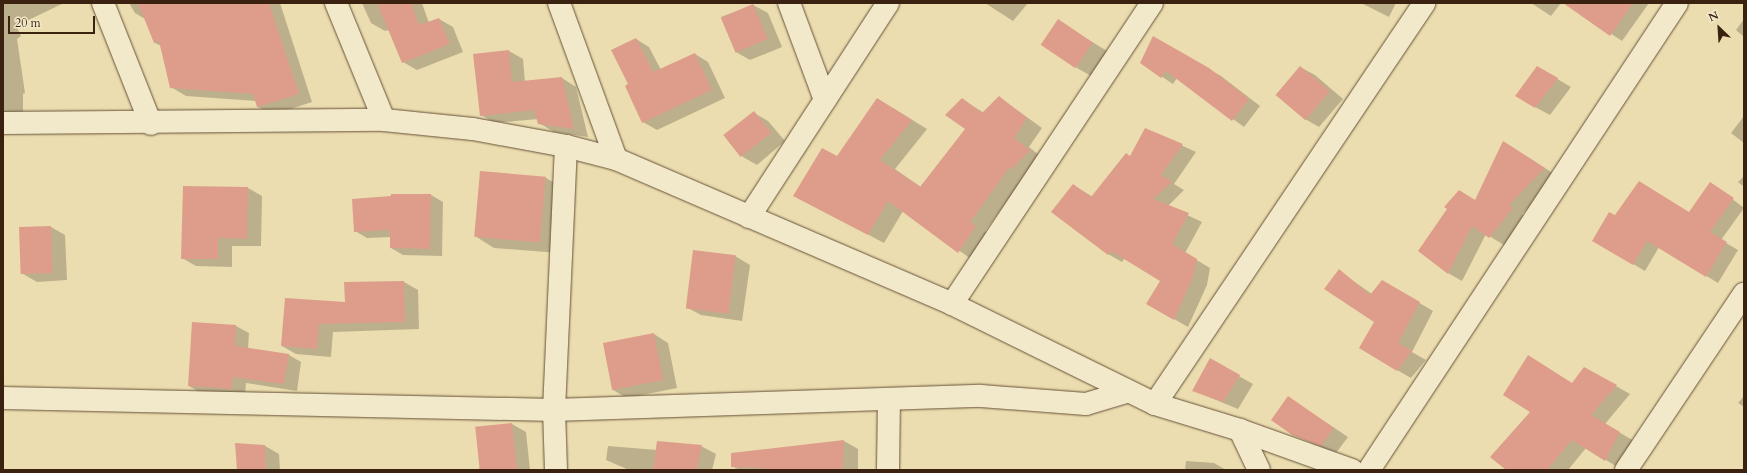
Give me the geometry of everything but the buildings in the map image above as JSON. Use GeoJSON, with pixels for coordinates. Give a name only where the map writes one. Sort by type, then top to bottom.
{"type":"FeatureCollection","features":[{"type":"Feature","properties":{"kind":"street"},"geometry":{"type":"LineString","coordinates":[[103,3],[151,124]]}},
{"type":"Feature","properties":{"kind":"street"},"geometry":{"type":"LineString","coordinates":[[336,3],[384,120]]}},
{"type":"Feature","properties":{"kind":"street"},"geometry":{"type":"LineString","coordinates":[[560,3],[616,159]]}},
{"type":"Feature","properties":{"kind":"street"},"geometry":{"type":"LineString","coordinates":[[789,3],[825,100]]}},
{"type":"Feature","properties":{"kind":"street"},"geometry":{"type":"LineString","coordinates":[[749,217],[888,3]]}},
{"type":"Feature","properties":{"kind":"street"},"geometry":{"type":"LineString","coordinates":[[952,304],[1152,3]]}},
{"type":"Feature","properties":{"kind":"street"},"geometry":{"type":"LineString","coordinates":[[1155,404],[1424,3]]}},
{"type":"Feature","properties":{"kind":"street"},"geometry":{"type":"LineString","coordinates":[[1369,470],[1677,3]]}},
{"type":"Feature","properties":{"kind":"street"},"geometry":{"type":"LineString","coordinates":[[3,123],[151,124],[384,120],[473,129],[566,146],[616,159],[952,304],[1126,392],[1155,404],[1240,430],[1352,470]]}},
{"type":"Feature","properties":{"kind":"street"},"geometry":{"type":"LineString","coordinates":[[556,470],[554,410],[566,146]]}},
{"type":"Feature","properties":{"kind":"street"},"geometry":{"type":"LineString","coordinates":[[1626,470],[1744,294]]}},
{"type":"Feature","properties":{"kind":"street"},"geometry":{"type":"LineString","coordinates":[[3,398],[554,410],[981,396],[1086,404],[1126,392]]}},
{"type":"Feature","properties":{"kind":"street"},"geometry":{"type":"LineString","coordinates":[[888,470],[889,399]]}},
{"type":"Feature","properties":{"kind":"street"},"geometry":{"type":"LineString","coordinates":[[1240,430],[1260,470]]}}]}
